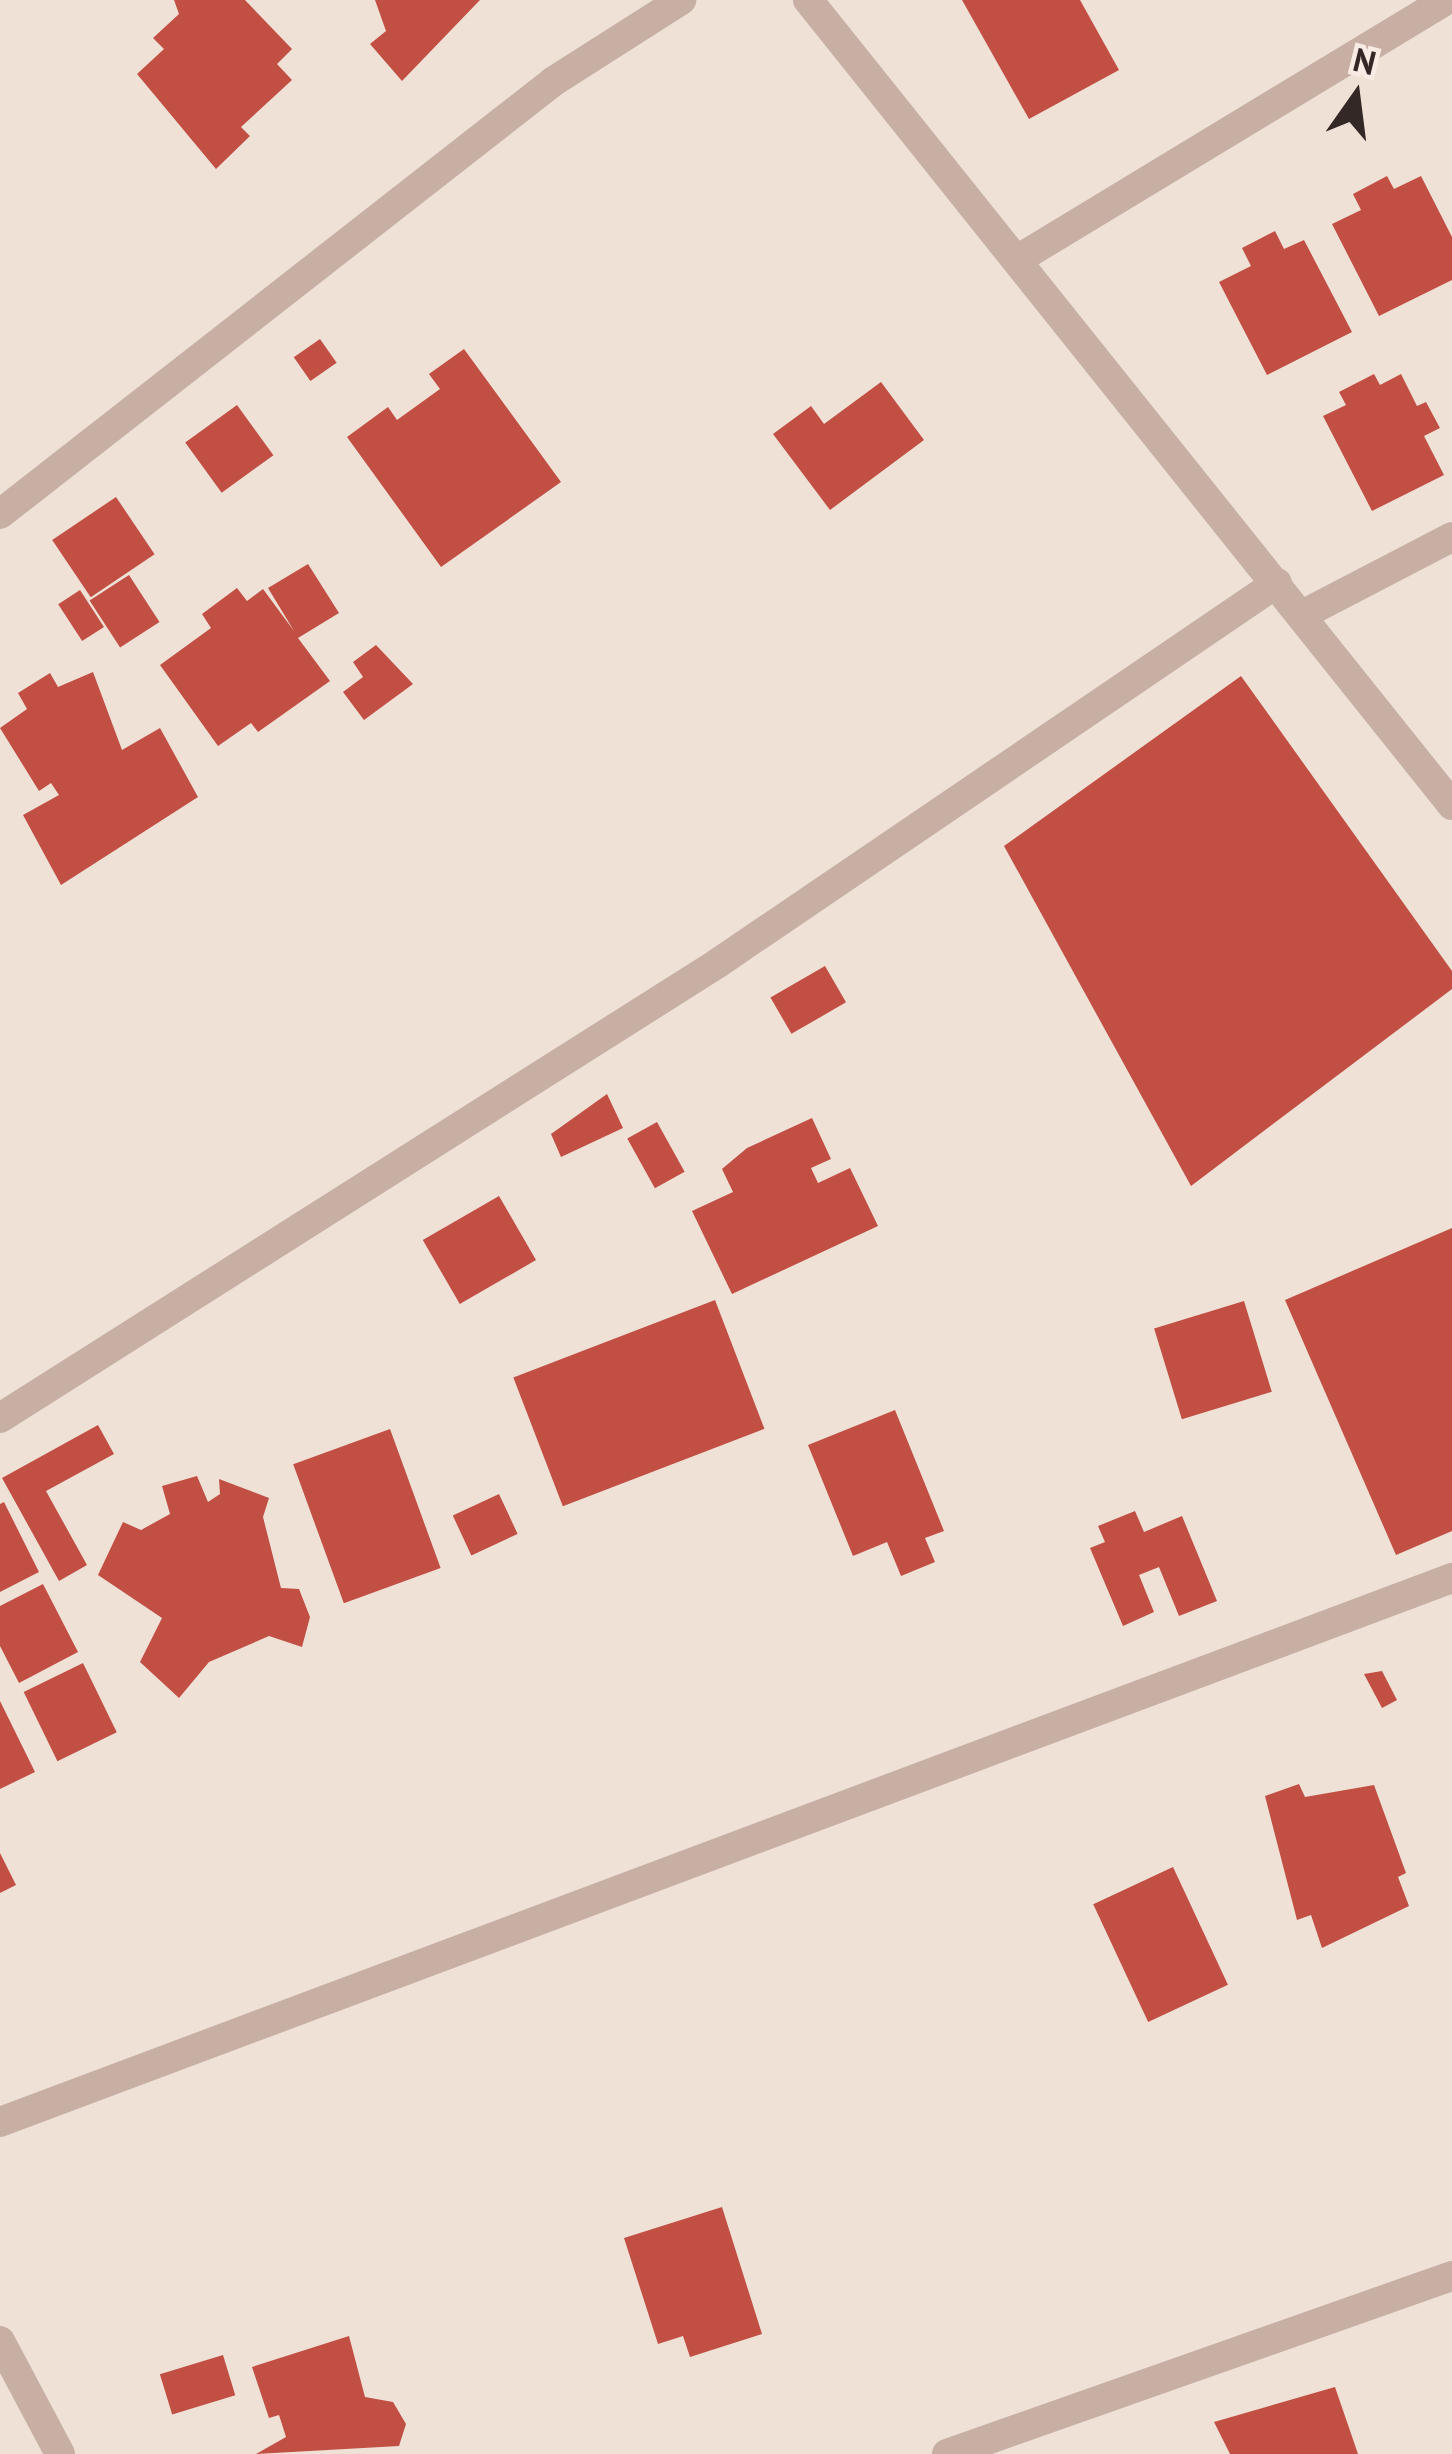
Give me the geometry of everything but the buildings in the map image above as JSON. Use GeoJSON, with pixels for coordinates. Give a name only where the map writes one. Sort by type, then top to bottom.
{"type":"FeatureCollection","features":[{"type":"Feature","properties":{"kind":"street"},"geometry":{"type":"LineString","coordinates":[[0,514],[554,81],[681,0]]}},
{"type":"Feature","properties":{"kind":"street"},"geometry":{"type":"LineString","coordinates":[[808,0],[1449,797]]}},
{"type":"Feature","properties":{"kind":"street"},"geometry":{"type":"LineString","coordinates":[[1020,258],[1445,0]]}},
{"type":"Feature","properties":{"kind":"street"},"geometry":{"type":"LineString","coordinates":[[1302,615],[1452,537]]}},
{"type":"Feature","properties":{"kind":"street"},"geometry":{"type":"LineString","coordinates":[[0,1418],[718,964],[1277,583]]}},
{"type":"Feature","properties":{"kind":"street"},"geometry":{"type":"LineString","coordinates":[[0,2122],[1452,1579]]}},
{"type":"Feature","properties":{"kind":"street"},"geometry":{"type":"LineString","coordinates":[[947,2454],[1452,2276]]}},
{"type":"Feature","properties":{"kind":"street"},"geometry":{"type":"LineString","coordinates":[[0,2341],[61,2454]]}}]}
